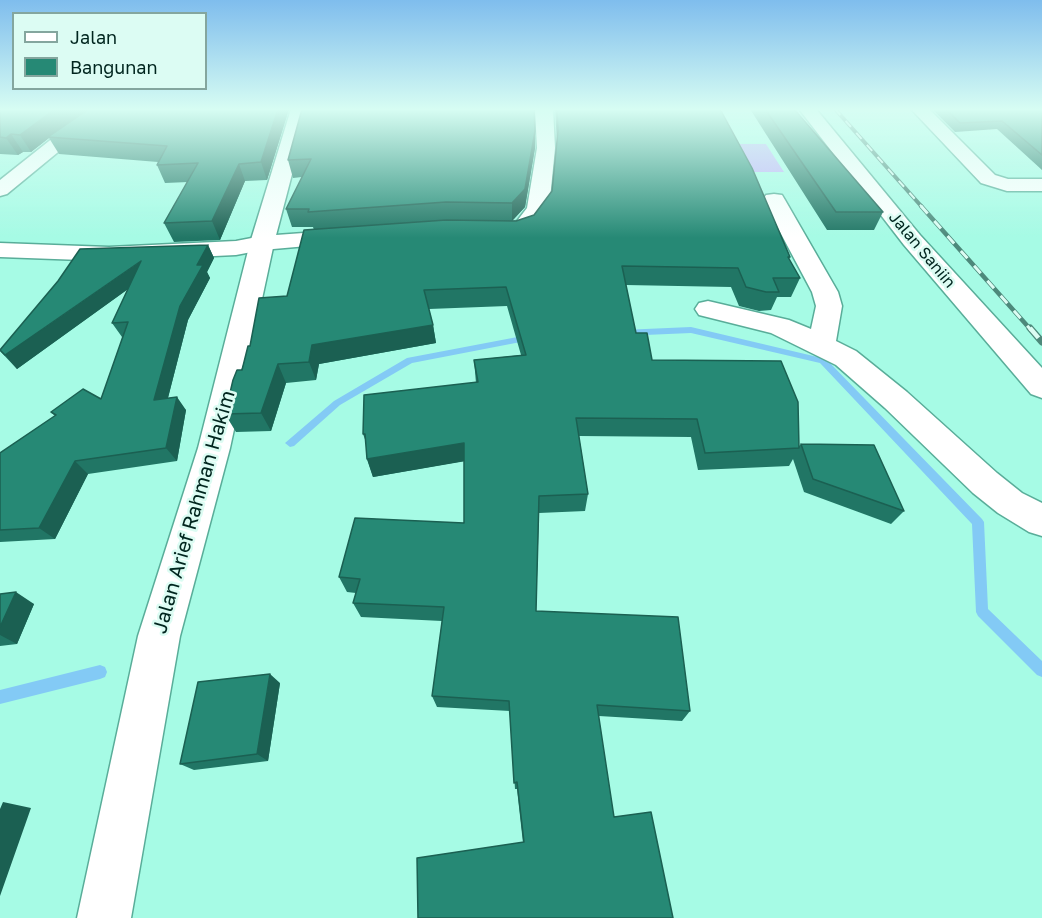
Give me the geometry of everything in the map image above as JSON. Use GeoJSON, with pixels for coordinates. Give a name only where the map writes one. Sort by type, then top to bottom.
{"type":"FeatureCollection","features":[{"type":"Feature","properties":{"kind":"street"},"geometry":{"type":"LineString","coordinates":[[0,190],[47,152]]}},
{"type":"Feature","properties":{"kind":"street","name":"Jalan Arief Rahman Hakim"},"geometry":{"type":"LineString","coordinates":[[104,918],[159,636],[214,448],[262,243],[288,152]]}},
{"type":"Feature","properties":{"kind":"street"},"geometry":{"type":"LineString","coordinates":[[479,230],[516,230],[525,226],[538,209],[545,152]]}},
{"type":"Feature","properties":{"kind":"street","name":"Jalan Saniin"},"geometry":{"type":"LineString","coordinates":[[841,152],[912,240],[1042,387]]}},
{"type":"Feature","properties":{"kind":"street"},"geometry":{"type":"LineString","coordinates":[[962,152],[988,179],[1007,185],[1042,185]]}},
{"type":"Feature","properties":{"kind":"street"},"geometry":{"type":"LineString","coordinates":[[774,200],[825,292],[829,306],[822,345]]}},
{"type":"Feature","properties":{"kind":"street"},"geometry":{"type":"LineString","coordinates":[[0,250],[109,254],[236,248],[262,243],[370,235]]}},
{"type":"Feature","properties":{"kind":"street"},"geometry":{"type":"LineString","coordinates":[[708,309],[779,326],[822,345],[867,374],[1010,503],[1042,521]]}},
{"type":"Feature","properties":{"kind":"shaded area"},"geometry":{"type":"Polygon","coordinates":[[[738,152],[771,152],[784,172],[750,172],[738,152]]]}},
{"type":"Feature","properties":{"kind":"building"},"geometry":{"type":"Polygon","coordinates":[[[164,152],[264,152],[261,162],[239,164],[212,221],[164,223],[198,163],[157,165],[164,152]]]}},
{"type":"Feature","properties":{"kind":"building"},"geometry":{"type":"Polygon","coordinates":[[[290,152],[531,152],[525,189],[512,203],[446,202],[308,212],[309,209],[286,209],[311,159],[288,160],[290,152]]]}},
{"type":"Feature","properties":{"kind":"building"},"geometry":{"type":"Polygon","coordinates":[[[556,152],[743,152],[790,257],[788,257],[800,278],[773,278],[779,292],[766,292],[746,287],[738,268],[622,266],[636,333],[647,333],[652,360],[781,361],[798,402],[799,448],[705,453],[697,419],[576,418],[588,494],[539,496],[536,611],[678,617],[690,711],[597,705],[614,817],[651,812],[673,918],[418,918],[417,858],[524,842],[517,782],[514,783],[509,701],[432,696],[444,607],[353,603],[360,579],[339,577],[355,518],[464,523],[464,443],[367,459],[365,434],[363,434],[364,395],[478,382],[474,360],[526,355],[506,287],[424,290],[433,325],[312,345],[309,362],[278,364],[261,413],[225,414],[233,380],[237,370],[242,370],[248,346],[250,346],[259,298],[287,296],[304,230],[446,220],[516,221],[534,215],[552,191],[556,152]]]}},
{"type":"Feature","properties":{"kind":"building"},"geometry":{"type":"Polygon","coordinates":[[[795,152],[831,152],[883,212],[836,212],[795,152]]]}},
{"type":"Feature","properties":{"kind":"building"},"geometry":{"type":"Polygon","coordinates":[[[208,245],[197,265],[203,265],[180,306],[154,400],[177,397],[166,448],[75,461],[39,528],[0,530],[0,453],[56,415],[51,412],[83,389],[101,399],[128,322],[112,323],[141,261],[5,355],[0,350],[58,281],[80,249],[208,245]]]}},
{"type":"Feature","properties":{"kind":"building"},"geometry":{"type":"Polygon","coordinates":[[[801,444],[874,445],[904,511],[813,479],[801,444]]]}},
{"type":"Feature","properties":{"kind":"building"},"geometry":{"type":"Polygon","coordinates":[[[16,592],[0,627],[0,594],[16,592]]]}},
{"type":"Feature","properties":{"kind":"building"},"geometry":{"type":"Polygon","coordinates":[[[270,674],[257,754],[180,764],[198,682],[270,674]]]}},
{"type":"Feature","properties":{"kind":"waterway"},"geometry":{"type":"LineString","coordinates":[[622,333],[691,330],[823,361],[978,522],[982,612],[1042,670]]}},
{"type":"Feature","properties":{"kind":"waterway"},"geometry":{"type":"LineString","coordinates":[[290,443],[337,403],[410,360],[528,338]]}},
{"type":"Feature","properties":{"kind":"waterway"},"geometry":{"type":"LineString","coordinates":[[0,697],[100,672]]}},
{"type":"Feature","properties":{"kind":"railway"},"geometry":{"type":"LineString","coordinates":[[873,152],[922,207]]}},
{"type":"Feature","properties":{"kind":"railway"},"geometry":{"type":"LineString","coordinates":[[921,206],[1031,330]]}},
{"type":"Feature","properties":{"kind":"railway"},"geometry":{"type":"LineString","coordinates":[[1030,328],[1042,342]]}}]}
